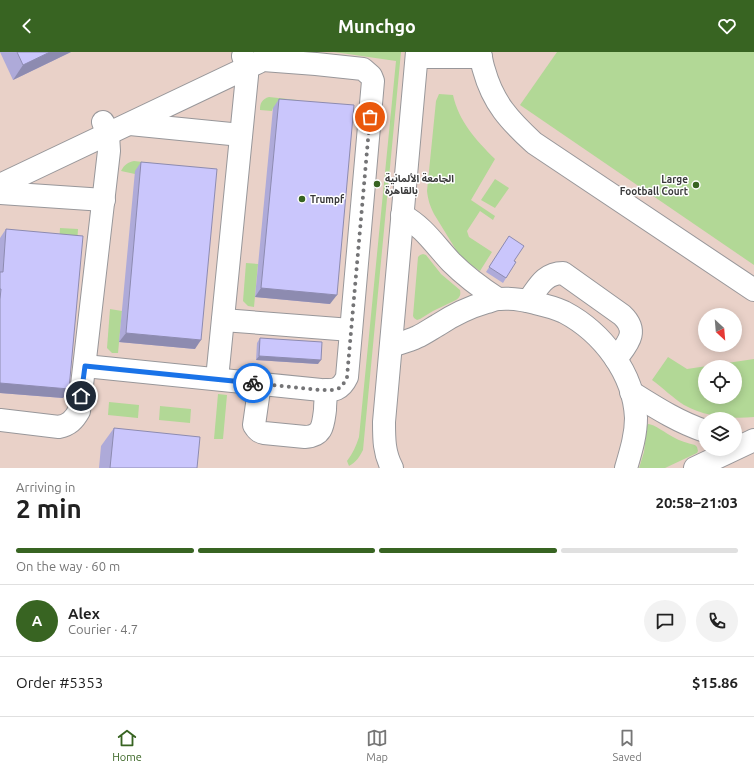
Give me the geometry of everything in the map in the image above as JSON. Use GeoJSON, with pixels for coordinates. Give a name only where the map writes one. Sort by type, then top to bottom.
{"type":"FeatureCollection","features":[{"type":"Feature","properties":{"kind":"lane"},"geometry":{"type":"LineString","coordinates":[[384,462],[384,422],[417,54],[480,55],[487,81],[498,105],[515,125],[534,143],[754,290]]}},
{"type":"Feature","properties":{"kind":"lane"},"geometry":{"type":"LineString","coordinates":[[130,124],[183,99],[257,58]]}},
{"type":"Feature","properties":{"kind":"lane"},"geometry":{"type":"LineString","coordinates":[[217,379],[247,76],[257,58]]}},
{"type":"Feature","properties":{"kind":"lane"},"geometry":{"type":"LineString","coordinates":[[0,171],[105,128],[257,58],[314,58],[363,69],[371,76],[373,81],[347,377],[340,388],[326,390],[85,366]]}},
{"type":"Feature","properties":{"kind":"lane"},"geometry":{"type":"LineString","coordinates":[[183,99],[184,130]]}},
{"type":"Feature","properties":{"kind":"lane"},"geometry":{"type":"LineString","coordinates":[[0,185],[43,165],[105,128],[130,124],[241,135]]}},
{"type":"Feature","properties":{"kind":"lane"},"geometry":{"type":"LineString","coordinates":[[0,420],[59,427],[66,426],[71,422],[79,411],[109,151],[105,128]]}},
{"type":"Feature","properties":{"kind":"lane"},"geometry":{"type":"LineString","coordinates":[[43,165],[46,195]]}},
{"type":"Feature","properties":{"kind":"lane"},"geometry":{"type":"LineString","coordinates":[[0,193],[104,200]]}},
{"type":"Feature","properties":{"kind":"lane"},"geometry":{"type":"LineString","coordinates":[[402,215],[412,220],[422,229],[450,262],[473,283],[498,299]]}},
{"type":"Feature","properties":{"kind":"lane"},"geometry":{"type":"LineString","coordinates":[[528,301],[543,281],[554,274],[563,273],[628,320],[631,326],[630,340],[616,360]]}},
{"type":"Feature","properties":{"kind":"lane"},"geometry":{"type":"LineString","coordinates":[[391,346],[418,337],[467,309],[498,299],[528,301],[546,305],[563,312],[593,332],[616,360],[626,379],[631,392],[636,417],[633,445],[626,468]]}},
{"type":"Feature","properties":{"kind":"lane"},"geometry":{"type":"LineString","coordinates":[[223,320],[351,330]]}},
{"type":"Feature","properties":{"kind":"lane"},"geometry":{"type":"LineString","coordinates":[[260,383],[254,425],[256,429],[264,433],[304,437],[311,437],[316,434],[321,430],[324,424],[326,390]]}},
{"type":"Feature","properties":{"kind":"lane"},"geometry":{"type":"LineString","coordinates":[[631,392],[682,422],[698,428]]}},
{"type":"Feature","properties":{"kind":"lane"},"geometry":{"type":"LineString","coordinates":[[695,468],[748,448]]}},
{"type":"Feature","properties":{"kind":"lane"},"geometry":{"type":"LineString","coordinates":[[729,468],[748,448]]}},
{"type":"Feature","properties":{"kind":"shaded area","name":"الجامعة الألمانية بالقاهرة"},"geometry":{"type":"Polygon","coordinates":[[[0,52],[754,52],[754,468],[0,468],[0,52]]]}},
{"type":"Feature","properties":{"kind":"green space"},"geometry":{"type":"Polygon","coordinates":[[[334,52],[401,52],[363,450],[357,460],[349,466],[347,461],[359,437],[396,61],[334,52]]]}},
{"type":"Feature","properties":{"kind":"green space","name":"Large Football Court"},"geometry":{"type":"Polygon","coordinates":[[[557,52],[754,52],[754,265],[520,105],[557,52]]]}},
{"type":"Feature","properties":{"kind":"green space"},"geometry":{"type":"Polygon","coordinates":[[[439,94],[453,95],[459,114],[469,130],[495,159],[471,200],[495,216],[493,220],[480,211],[467,231],[469,237],[492,252],[480,271],[461,258],[430,206],[427,191],[436,101],[439,94]]]}},
{"type":"Feature","properties":{"kind":"green space"},"geometry":{"type":"Polygon","coordinates":[[[269,97],[297,100],[296,110],[273,108],[272,111],[260,110],[260,105],[262,102],[269,97]]]}},
{"type":"Feature","properties":{"kind":"green space"},"geometry":{"type":"Polygon","coordinates":[[[134,161],[152,163],[135,174],[121,171],[126,164],[134,161]]]}},
{"type":"Feature","properties":{"kind":"green space"},"geometry":{"type":"Polygon","coordinates":[[[495,179],[509,188],[495,208],[481,200],[495,179]]]}},
{"type":"Feature","properties":{"kind":"green space"},"geometry":{"type":"Polygon","coordinates":[[[60,228],[78,229],[77,245],[59,244],[60,228]]]}},
{"type":"Feature","properties":{"kind":"green space"},"geometry":{"type":"Polygon","coordinates":[[[423,254],[426,255],[441,274],[460,290],[460,293],[456,300],[417,320],[413,316],[418,257],[423,254]]]}},
{"type":"Feature","properties":{"kind":"green space"},"geometry":{"type":"Polygon","coordinates":[[[246,263],[258,264],[254,307],[248,306],[243,301],[246,263]]]}},
{"type":"Feature","properties":{"kind":"green space"},"geometry":{"type":"Polygon","coordinates":[[[110,309],[122,311],[118,353],[112,353],[107,348],[110,309]]]}},
{"type":"Feature","properties":{"kind":"green space"},"geometry":{"type":"Polygon","coordinates":[[[668,357],[687,369],[698,367],[698,404],[742,404],[742,361],[754,359],[754,417],[742,418],[742,412],[701,412],[684,405],[652,380],[668,357]]]}},
{"type":"Feature","properties":{"kind":"green space"},"geometry":{"type":"Polygon","coordinates":[[[218,394],[227,395],[223,439],[214,439],[218,394]]]}},
{"type":"Feature","properties":{"kind":"green space"},"geometry":{"type":"Polygon","coordinates":[[[109,402],[139,405],[138,418],[108,415],[109,402]]]}},
{"type":"Feature","properties":{"kind":"green space"},"geometry":{"type":"Polygon","coordinates":[[[160,406],[191,409],[190,423],[159,420],[160,406]]]}},
{"type":"Feature","properties":{"kind":"green space"},"geometry":{"type":"Polygon","coordinates":[[[648,424],[651,424],[678,440],[695,445],[698,451],[697,453],[665,468],[639,468],[644,452],[648,424]]]}},
{"type":"Feature","properties":{"kind":"building"},"geometry":{"type":"Polygon","coordinates":[[[17,52],[50,52],[23,65],[17,52]]]}},
{"type":"Feature","properties":{"kind":"building","name":"Trumpf"},"geometry":{"type":"Polygon","coordinates":[[[279,99],[354,105],[337,295],[261,288],[279,99]]]}},
{"type":"Feature","properties":{"kind":"building"},"geometry":{"type":"Polygon","coordinates":[[[141,162],[217,169],[201,340],[126,333],[141,162]]]}},
{"type":"Feature","properties":{"kind":"building"},"geometry":{"type":"Polygon","coordinates":[[[6,229],[83,236],[69,389],[0,383],[0,272],[3,272],[6,229]]]}},
{"type":"Feature","properties":{"kind":"building"},"geometry":{"type":"Polygon","coordinates":[[[509,236],[524,246],[514,261],[516,262],[506,278],[489,267],[509,236]]]}},
{"type":"Feature","properties":{"kind":"building"},"geometry":{"type":"Polygon","coordinates":[[[260,338],[322,342],[321,360],[259,356],[260,338]]]}},
{"type":"Feature","properties":{"kind":"building"},"geometry":{"type":"Polygon","coordinates":[[[114,428],[200,437],[197,468],[110,468],[114,428]]]}},
{"type":"Feature","properties":{"kind":"way so far"},"geometry":{"type":"LineString","coordinates":[[253,383],[333,390],[340,388],[347,377],[370,117]]}},
{"type":"Feature","properties":{"kind":"place","name":"الجامعة الألمانية بالقاهرة"},"geometry":{"type":"Point","coordinates":[377,184]}},
{"type":"Feature","properties":{"kind":"place","name":"Large Football Court"},"geometry":{"type":"Point","coordinates":[696,185]}},
{"type":"Feature","properties":{"kind":"place","name":"Trumpf"},"geometry":{"type":"Point","coordinates":[302,199]}},
{"type":"Feature","properties":{"kind":"route"},"geometry":{"type":"LineString","coordinates":[[81,396],[85,366],[253,383]]}}]}
